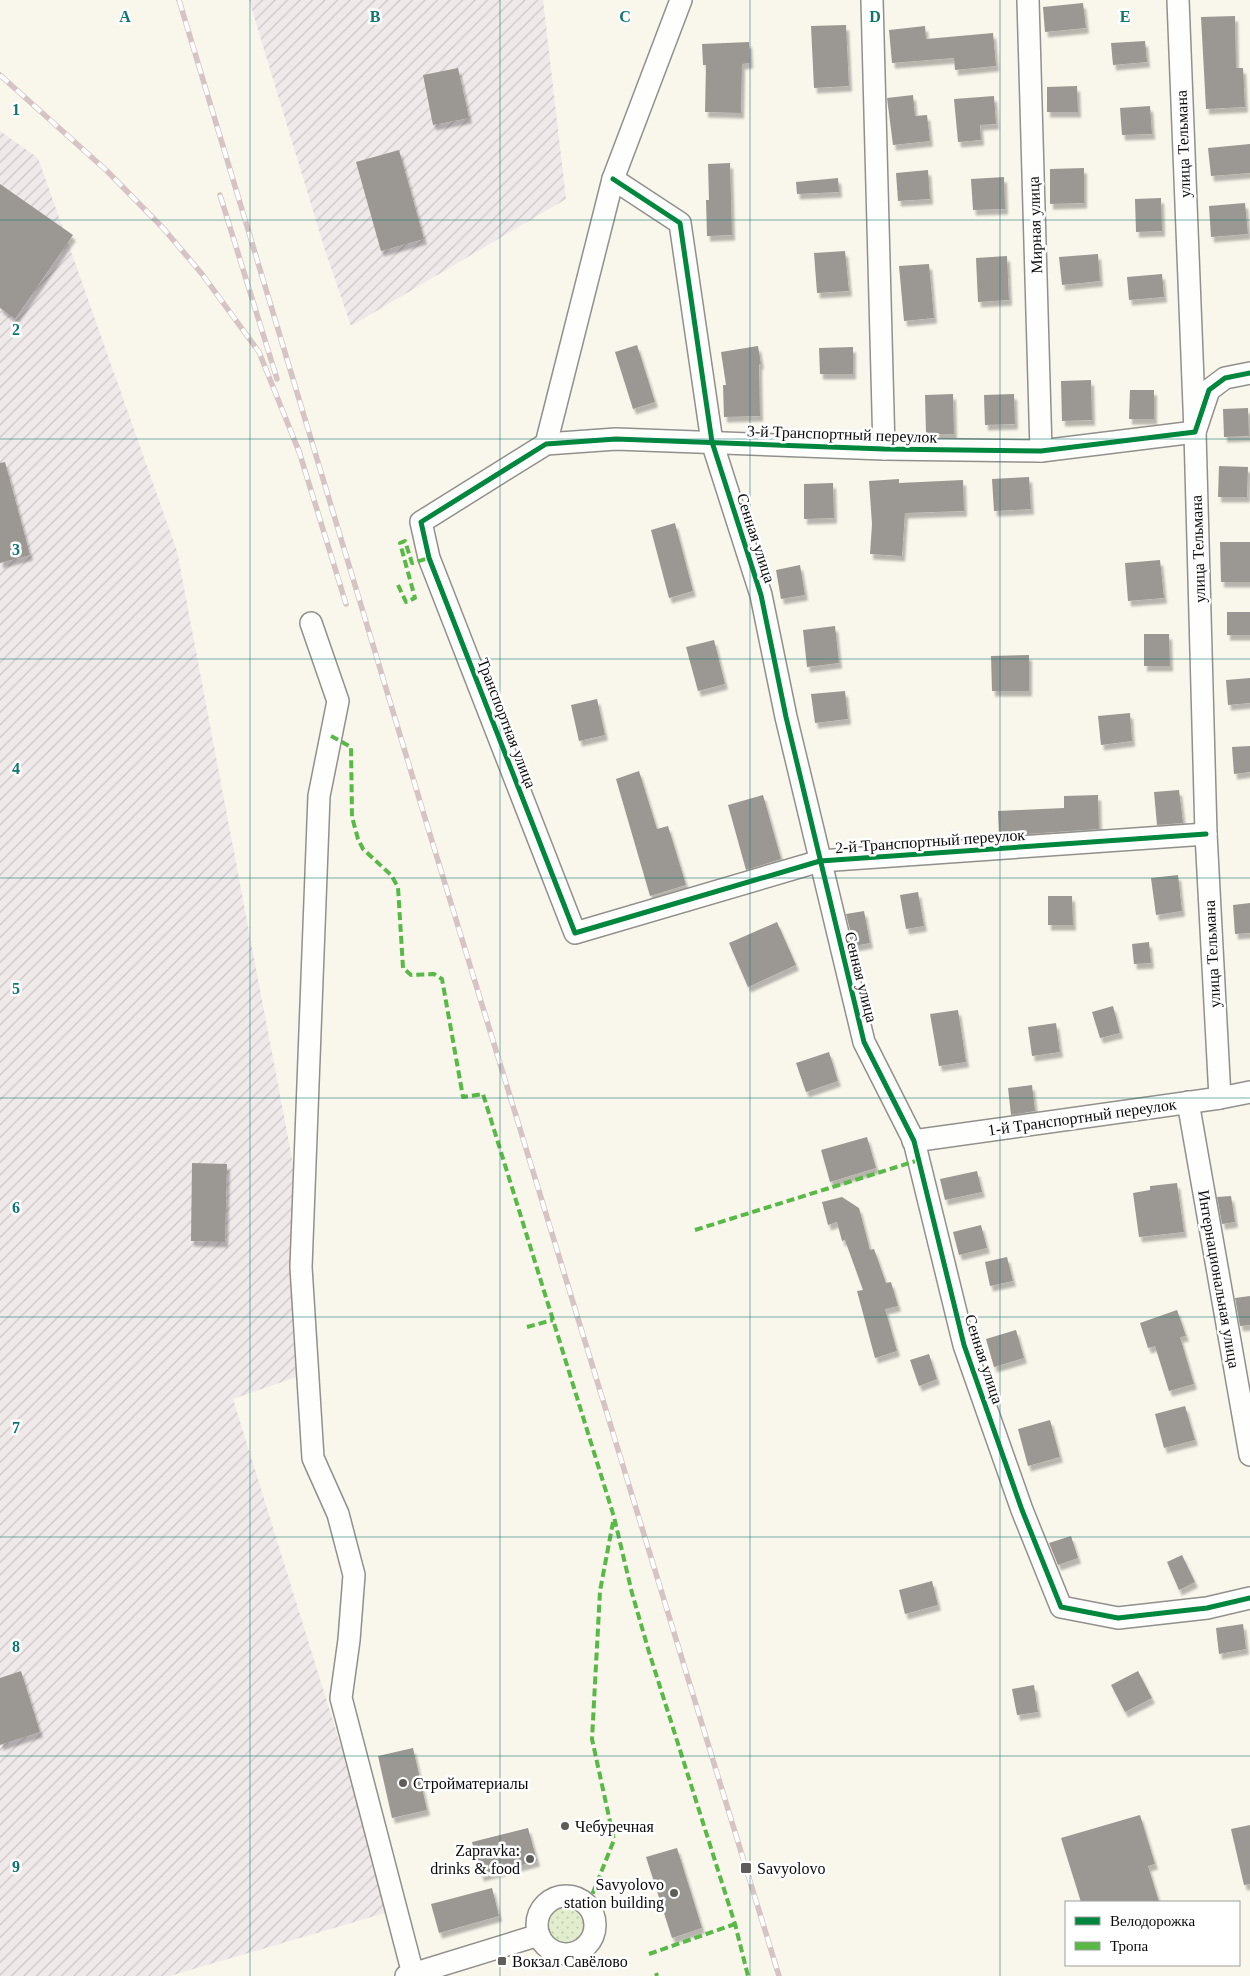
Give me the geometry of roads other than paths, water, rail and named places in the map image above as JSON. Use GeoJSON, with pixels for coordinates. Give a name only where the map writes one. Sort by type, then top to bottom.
{"type":"FeatureCollection","features":[{"type":"Feature","properties":{"kind":"street"},"geometry":{"type":"LineString","coordinates":[[546,444],[613,179],[681,0]]}},
{"type":"Feature","properties":{"kind":"street"},"geometry":{"type":"LineString","coordinates":[[872,0],[884,449]]}},
{"type":"Feature","properties":{"kind":"street","name":"Мирная улица"},"geometry":{"type":"LineString","coordinates":[[1028,0],[1041,450]]}},
{"type":"Feature","properties":{"kind":"street","name":"улица Тельмана"},"geometry":{"type":"LineString","coordinates":[[1178,0],[1195,432],[1206,834],[1220,1098]]}},
{"type":"Feature","properties":{"kind":"street","name":"Сенная улица"},"geometry":{"type":"LineString","coordinates":[[613,179],[680,223],[712,442],[761,595],[786,717],[864,1042],[914,1141],[964,1345],[1022,1510],[1061,1607],[1118,1618],[1207,1608],[1250,1598]]}},
{"type":"Feature","properties":{"kind":"street"},"geometry":{"type":"LineString","coordinates":[[1195,432],[1209,390],[1225,378],[1250,373]]}},
{"type":"Feature","properties":{"kind":"street","name":"3-й Транспортный переулок"},"geometry":{"type":"LineString","coordinates":[[421,522],[546,444],[616,438],[884,449],[1041,450],[1195,432]]}},
{"type":"Feature","properties":{"kind":"street","name":"Транспортная улица"},"geometry":{"type":"LineString","coordinates":[[421,522],[429,558],[576,933]]}},
{"type":"Feature","properties":{"kind":"street"},"geometry":{"type":"LineString","coordinates":[[311,623],[338,701],[318,796],[301,1266],[313,1458],[338,1514],[354,1575],[349,1640],[341,1698],[410,1975],[539,1935]]}},
{"type":"Feature","properties":{"kind":"street","name":"2-й Транспортный переулок"},"geometry":{"type":"LineString","coordinates":[[576,933],[820,861],[1206,834]]}},
{"type":"Feature","properties":{"kind":"street","name":"1-й Транспортный переулок"},"geometry":{"type":"LineString","coordinates":[[914,1141],[1220,1098],[1250,1092]]}},
{"type":"Feature","properties":{"kind":"street","name":"Интернациональная улица"},"geometry":{"type":"LineString","coordinates":[[1188,1102],[1250,1455]]}},
{"type":"Feature","properties":{"kind":"railway"},"geometry":{"type":"LineString","coordinates":[[179,0],[428,828],[779,1976]]}},
{"type":"Feature","properties":{"kind":"railway"},"geometry":{"type":"LineString","coordinates":[[0,75],[107,171],[163,228],[202,274],[259,352],[300,454]]}},
{"type":"Feature","properties":{"kind":"railway"},"geometry":{"type":"LineString","coordinates":[[220,195],[277,379]]}},
{"type":"Feature","properties":{"kind":"railway"},"geometry":{"type":"LineString","coordinates":[[298,448],[346,604]]}},
{"type":"Feature","properties":{"kind":"place","name":"Стройматериалы"},"geometry":{"type":"Point","coordinates":[403,1783]}},
{"type":"Feature","properties":{"kind":"place","name":"Чебуречная"},"geometry":{"type":"Point","coordinates":[565,1826]}},
{"type":"Feature","properties":{"kind":"place","name":"Zapravka: drinks & food"},"geometry":{"type":"Point","coordinates":[530,1859]}},
{"type":"Feature","properties":{"kind":"place","name":"Savyolovo"},"geometry":{"type":"Point","coordinates":[746,1868]}},
{"type":"Feature","properties":{"kind":"place","name":"Savyolovo station building"},"geometry":{"type":"Point","coordinates":[674,1893]}},
{"type":"Feature","properties":{"kind":"place","name":"Вокзал Савёлово"},"geometry":{"type":"Point","coordinates":[502,1961]}}]}
